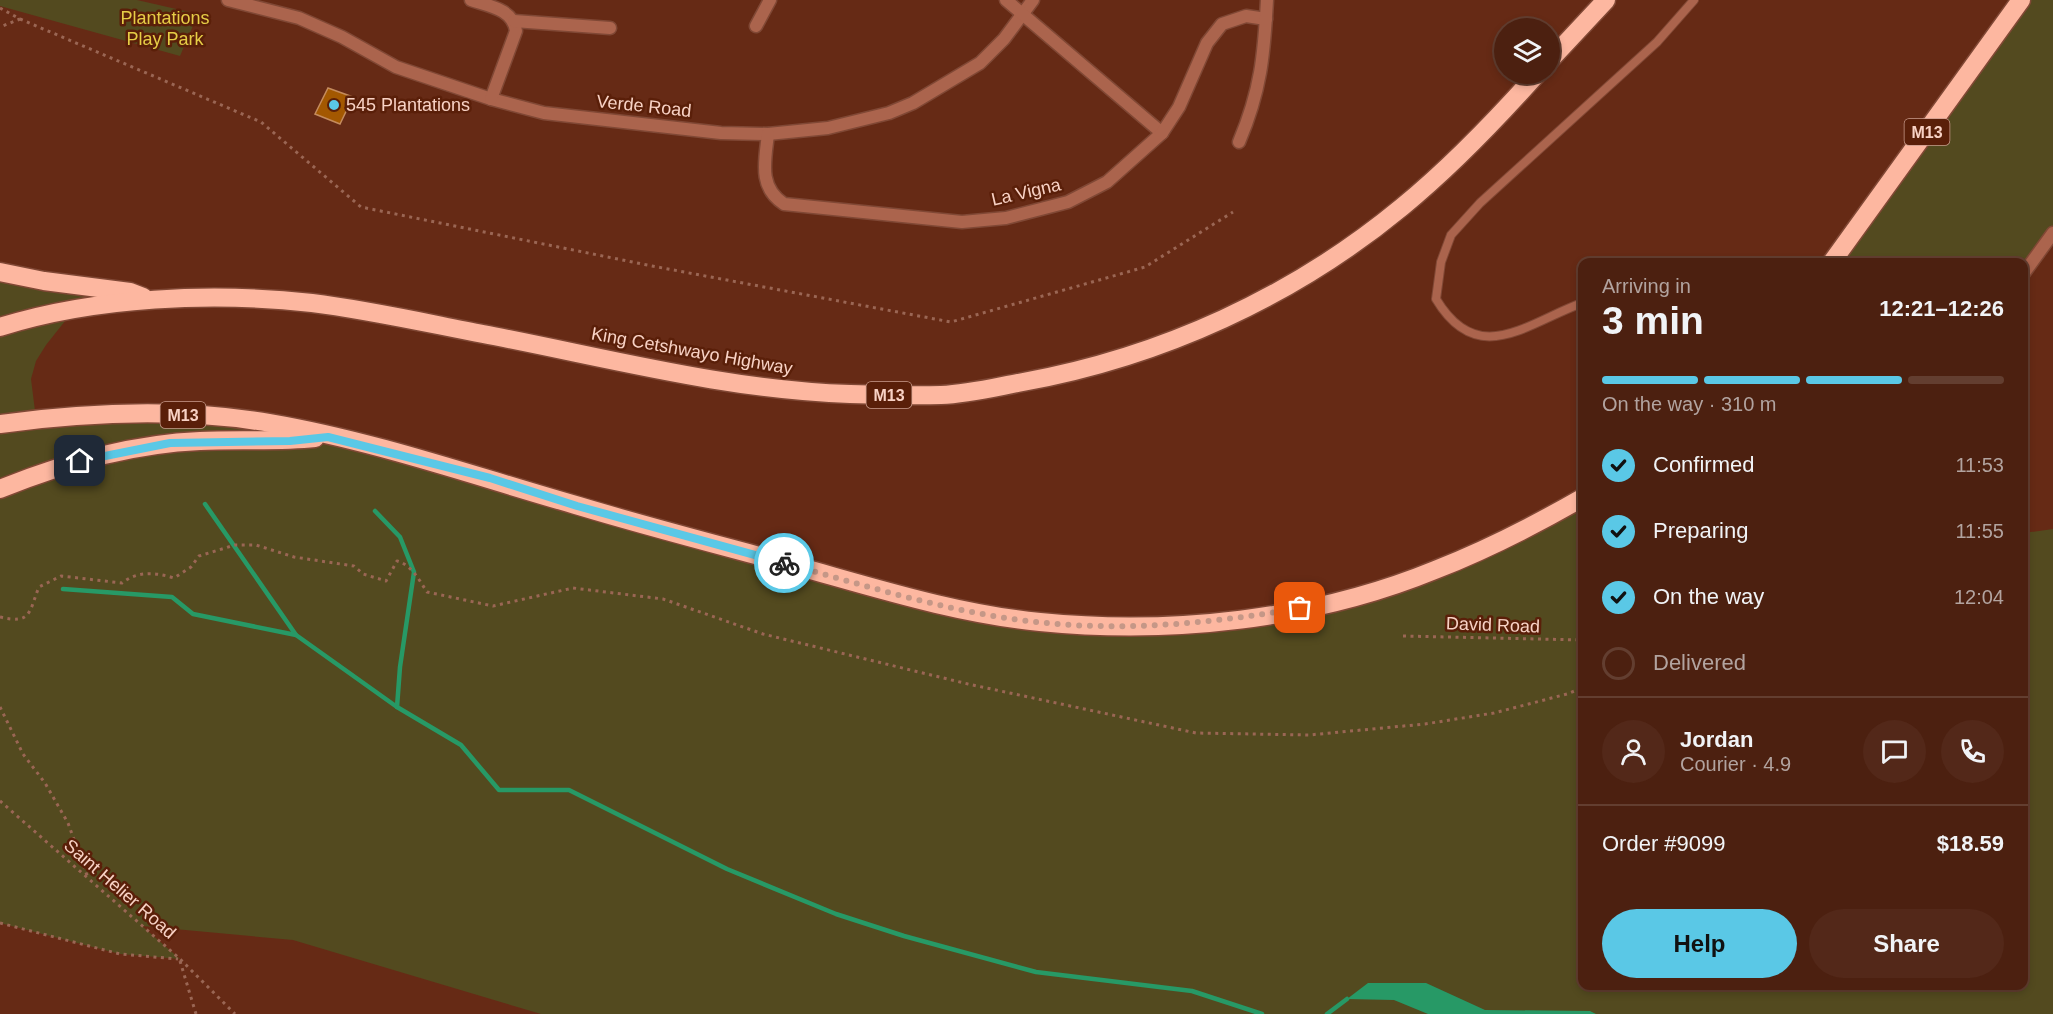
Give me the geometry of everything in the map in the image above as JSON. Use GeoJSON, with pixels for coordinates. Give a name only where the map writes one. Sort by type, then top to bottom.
{"type":"FeatureCollection","features":[{"type":"Feature","properties":{"kind":"highway"},"geometry":{"type":"LineString","coordinates":[[1560,49],[1606,0]]}},
{"type":"Feature","properties":{"kind":"highway","name":"M13"},"geometry":{"type":"LineString","coordinates":[[1835,258],[2021,0]]}},
{"type":"Feature","properties":{"kind":"highway","name":"King Cetshwayo Highway"},"geometry":{"type":"LineString","coordinates":[[0,327],[73,311],[149,299],[310,303],[456,328],[697,377],[768,388],[860,394],[943,395],[988,389],[1084,370],[1136,355],[1217,322],[1293,283],[1365,236],[1403,206],[1483,133],[1528,84]]}},
{"type":"Feature","properties":{"kind":"highway"},"geometry":{"type":"LineString","coordinates":[[1848,258],[1867,228],[1889,184]]}},
{"type":"Feature","properties":{"kind":"highway"},"geometry":{"type":"LineString","coordinates":[[0,272],[44,281],[130,292],[149,299]]}},
{"type":"Feature","properties":{"kind":"highway","name":"M13"},"geometry":{"type":"LineString","coordinates":[[0,424],[89,414],[158,414],[270,423],[490,478],[589,509],[967,611],[1037,622],[1083,625],[1149,626],[1238,619],[1321,605],[1433,571],[1506,539],[1578,500]]}},
{"type":"Feature","properties":{"kind":"highway"},"geometry":{"type":"LineString","coordinates":[[0,489],[80,461],[170,443],[290,441],[328,437]]}},
{"type":"Feature","properties":{"kind":"street","name":"Verde Road"},"geometry":{"type":"LineString","coordinates":[[228,0],[299,18],[342,37],[396,67],[491,99],[544,113],[721,133],[768,134],[828,128],[890,113],[913,104],[980,63],[1023,15],[1033,0]]}},
{"type":"Feature","properties":{"kind":"street"},"geometry":{"type":"LineString","coordinates":[[471,0],[502,11],[513,21],[516,31],[491,99]]}},
{"type":"Feature","properties":{"kind":"street"},"geometry":{"type":"LineString","coordinates":[[756,26],[770,0]]}},
{"type":"Feature","properties":{"kind":"street"},"geometry":{"type":"LineString","coordinates":[[1006,0],[1162,133]]}},
{"type":"Feature","properties":{"kind":"street"},"geometry":{"type":"LineString","coordinates":[[1239,141],[1259,88],[1267,0]]}},
{"type":"Feature","properties":{"kind":"street","name":"La Vigna"},"geometry":{"type":"LineString","coordinates":[[768,134],[766,185],[784,204],[962,222],[1006,218],[1088,194],[1107,182],[1162,133],[1179,107],[1215,31],[1222,24],[1238,18],[1266,19]]}},
{"type":"Feature","properties":{"kind":"street"},"geometry":{"type":"LineString","coordinates":[[513,21],[610,28]]}},
{"type":"Feature","properties":{"kind":"street"},"geometry":{"type":"LineString","coordinates":[[2028,267],[2053,233]]}},
{"type":"Feature","properties":{"kind":"lane"},"geometry":{"type":"LineString","coordinates":[[1578,305],[1508,334],[1489,337],[1470,333],[1455,325],[1436,299],[1441,262],[1451,235],[1480,203],[1657,42],[1694,0]]}},
{"type":"Feature","properties":{"kind":"path"},"geometry":{"type":"LineString","coordinates":[[0,8],[20,19],[261,122],[361,207],[652,266],[951,322],[1145,267],[1233,212]]}},
{"type":"Feature","properties":{"kind":"path"},"geometry":{"type":"LineString","coordinates":[[0,27],[20,19]]}},
{"type":"Feature","properties":{"kind":"path"},"geometry":{"type":"LineString","coordinates":[[0,617],[24,618],[31,613],[39,587],[61,576],[122,583],[131,576],[150,573],[174,578],[191,567],[199,556],[235,545],[256,545],[294,557],[354,566],[363,574],[386,581],[397,561],[401,561],[414,572],[427,592],[493,606],[573,588],[663,598],[763,634],[968,684],[1196,733],[1309,735],[1425,724],[1494,713],[1578,689]]}},
{"type":"Feature","properties":{"kind":"path","name":"David Road"},"geometry":{"type":"LineString","coordinates":[[1403,636],[1578,640]]}},
{"type":"Feature","properties":{"kind":"path"},"geometry":{"type":"LineString","coordinates":[[0,708],[23,754],[45,783],[68,823],[88,879]]}},
{"type":"Feature","properties":{"kind":"path","name":"Saint Helier Road"},"geometry":{"type":"LineString","coordinates":[[0,801],[180,959],[196,1014]]}},
{"type":"Feature","properties":{"kind":"path"},"geometry":{"type":"LineString","coordinates":[[0,923],[120,954],[180,959],[235,1014]]}},
{"type":"Feature","properties":{"kind":"green space","name":"Plantations Play Park"},"geometry":{"type":"Polygon","coordinates":[[[0,0],[137,0],[198,14],[180,56],[0,6],[0,0]]]}},
{"type":"Feature","properties":{"kind":"green space"},"geometry":{"type":"Polygon","coordinates":[[[2021,0],[2053,0],[2053,233],[2028,267],[2028,258],[1835,258],[2021,0]]]}},
{"type":"Feature","properties":{"kind":"green space"},"geometry":{"type":"Polygon","coordinates":[[[0,272],[130,292],[73,311],[46,345],[36,361],[31,379],[36,419],[270,423],[967,611],[1167,625],[1379,589],[1578,500],[1578,990],[2028,990],[2028,532],[2053,529],[2053,1014],[541,1014],[293,940],[142,926],[180,959],[120,954],[0,923],[0,272]]]}},
{"type":"Feature","properties":{"kind":"shaded area"},"geometry":{"type":"Polygon","coordinates":[[[1368,983],[1426,983],[1485,1010],[1590,1011],[1596,1014],[1428,1014],[1394,1000],[1347,999],[1368,983]]]}},
{"type":"Feature","properties":{"kind":"building","name":"545 Plantations"},"geometry":{"type":"Polygon","coordinates":[[[328,88],[353,97],[340,124],[315,114],[328,88]]]}},
{"type":"Feature","properties":{"kind":"waterway"},"geometry":{"type":"LineString","coordinates":[[205,504],[296,635]]}},
{"type":"Feature","properties":{"kind":"waterway"},"geometry":{"type":"LineString","coordinates":[[375,511],[400,537],[414,572],[400,667],[397,707]]}},
{"type":"Feature","properties":{"kind":"waterway"},"geometry":{"type":"LineString","coordinates":[[63,589],[172,597],[193,614],[296,635],[397,707],[461,745],[499,790],[569,790],[727,869],[836,914],[904,936],[1036,972],[1192,991],[1262,1014]]}},
{"type":"Feature","properties":{"kind":"waterway"},"geometry":{"type":"LineString","coordinates":[[1327,1014],[1347,999]]}},
{"type":"Feature","properties":{"kind":"way so far"},"geometry":{"type":"LineString","coordinates":[[784,563],[967,611],[1037,622],[1099,626],[1167,625],[1238,619],[1300,608]]}},
{"type":"Feature","properties":{"kind":"place","name":"545 Plantations"},"geometry":{"type":"Point","coordinates":[334,105]}},
{"type":"Feature","properties":{"kind":"route"},"geometry":{"type":"LineString","coordinates":[[80,461],[124,450],[170,443],[290,441],[328,437],[490,478],[577,506],[784,563]]}}]}
